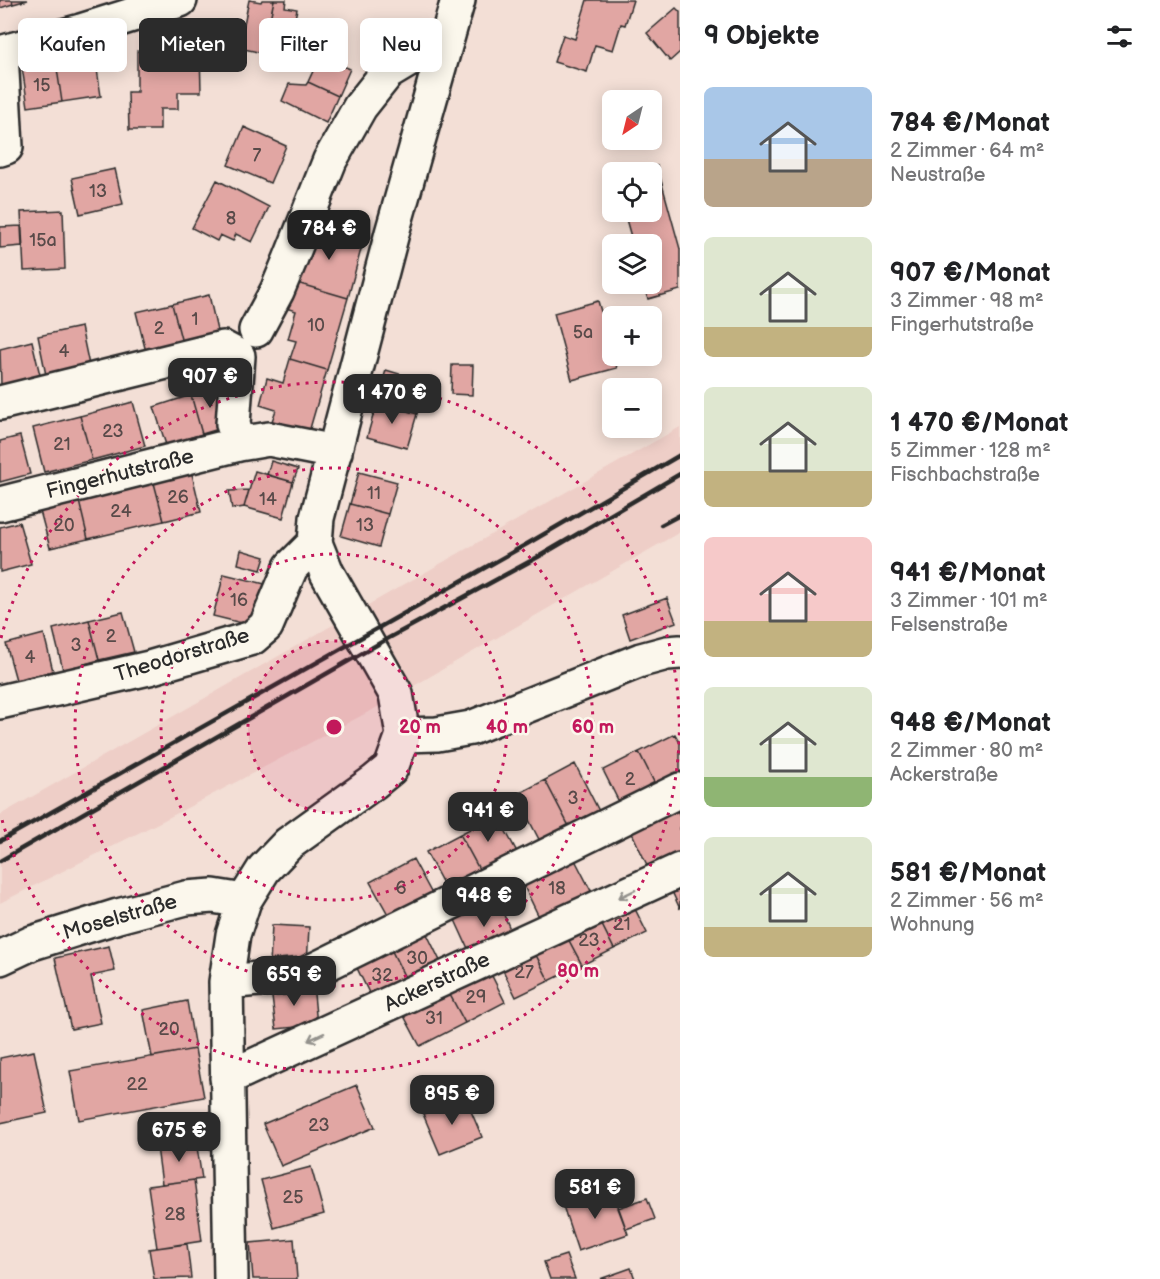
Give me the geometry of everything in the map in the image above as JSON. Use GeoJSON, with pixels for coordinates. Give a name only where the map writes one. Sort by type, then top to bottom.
{"type":"FeatureCollection","features":[{"type":"Feature","properties":{"kind":"street"},"geometry":{"type":"LineString","coordinates":[[0,149],[6,147],[1,53],[180,0]]}},
{"type":"Feature","properties":{"kind":"street"},"geometry":{"type":"LineString","coordinates":[[231,1279],[226,982],[233,935],[244,901],[264,869],[288,844],[391,768],[403,735],[396,694],[327,573],[315,543],[316,518],[392,233],[458,0]]}},
{"type":"Feature","properties":{"kind":"street"},"geometry":{"type":"LineString","coordinates":[[256,330],[291,260],[330,160],[360,107],[387,74],[447,37]]}},
{"type":"Feature","properties":{"kind":"street"},"geometry":{"type":"LineString","coordinates":[[0,403],[223,348],[238,356],[233,424],[239,444]]}},
{"type":"Feature","properties":{"kind":"street","name":"Fingerhutstraße"},"geometry":{"type":"LineString","coordinates":[[0,504],[239,444],[268,439],[335,452]]}},
{"type":"Feature","properties":{"kind":"street","name":"Theodorstraße"},"geometry":{"type":"LineString","coordinates":[[0,702],[149,668],[252,638],[266,626],[291,567],[315,543]]}},
{"type":"Feature","properties":{"kind":"street"},"geometry":{"type":"LineString","coordinates":[[403,735],[437,734],[471,728],[641,660],[680,652]]}},
{"type":"Feature","properties":{"kind":"street"},"geometry":{"type":"LineString","coordinates":[[226,982],[304,975],[680,790]]}},
{"type":"Feature","properties":{"kind":"street","name":"Ackerstraße"},"geometry":{"type":"LineString","coordinates":[[226,1078],[680,870]]}},
{"type":"Feature","properties":{"kind":"street","name":"Moselstraße"},"geometry":{"type":"LineString","coordinates":[[0,958],[32,943],[186,898],[213,896],[244,901]]}},
{"type":"Feature","properties":{"kind":"shaded area"},"geometry":{"type":"Polygon","coordinates":[[[680,427],[680,532],[374,709],[168,818],[0,903],[0,815],[680,427]]]}},
{"type":"Feature","properties":{"kind":"building"},"geometry":{"type":"Polygon","coordinates":[[[0,0],[12,0],[13,4],[0,8],[0,0]]]}},
{"type":"Feature","properties":{"kind":"building"},"geometry":{"type":"Polygon","coordinates":[[[12,0],[28,0],[13,4],[12,0]]]}},
{"type":"Feature","properties":{"kind":"building"},"geometry":{"type":"Polygon","coordinates":[[[249,0],[261,2],[262,0],[274,0],[270,18],[259,18],[259,52],[247,50],[245,18],[249,0]]]}},
{"type":"Feature","properties":{"kind":"building"},"geometry":{"type":"Polygon","coordinates":[[[274,0],[286,0],[285,7],[297,9],[295,18],[270,18],[274,0]]]}},
{"type":"Feature","properties":{"kind":"building"},"geometry":{"type":"Polygon","coordinates":[[[587,0],[633,0],[625,25],[621,24],[613,50],[595,45],[587,72],[554,62],[563,35],[575,39],[587,0]]]}},
{"type":"Feature","properties":{"kind":"building"},"geometry":{"type":"Polygon","coordinates":[[[676,8],[680,12],[680,52],[670,61],[647,33],[676,8]]]}},
{"type":"Feature","properties":{"kind":"building"},"geometry":{"type":"Polygon","coordinates":[[[137,51],[139,51],[139,72],[201,72],[201,92],[178,92],[178,109],[160,109],[160,130],[129,130],[128,92],[137,92],[137,51]]]}},
{"type":"Feature","properties":{"kind":"building"},"geometry":{"type":"Polygon","coordinates":[[[348,68],[350,69],[338,96],[308,82],[313,72],[348,72],[348,68]]]}},
{"type":"Feature","properties":{"kind":"building"},"geometry":{"type":"Polygon","coordinates":[[[23,72],[58,72],[62,102],[28,107],[23,72]]]}},
{"type":"Feature","properties":{"kind":"building"},"geometry":{"type":"Polygon","coordinates":[[[58,72],[97,72],[101,96],[62,102],[58,72]]]}},
{"type":"Feature","properties":{"kind":"building"},"geometry":{"type":"Polygon","coordinates":[[[308,82],[338,96],[326,123],[282,101],[289,84],[306,85],[308,82]]]}},
{"type":"Feature","properties":{"kind":"building"},"geometry":{"type":"Polygon","coordinates":[[[244,127],[286,146],[270,183],[228,165],[244,127]]]}},
{"type":"Feature","properties":{"kind":"building"},"geometry":{"type":"Polygon","coordinates":[[[115,169],[123,204],[80,214],[72,178],[115,169]]]}},
{"type":"Feature","properties":{"kind":"building"},"geometry":{"type":"Polygon","coordinates":[[[217,180],[269,207],[252,242],[236,234],[233,241],[220,235],[217,241],[192,228],[217,180]]]}},
{"type":"Feature","properties":{"kind":"building"},"geometry":{"type":"Polygon","coordinates":[[[662,184],[680,249],[680,290],[648,299],[647,294],[662,294],[662,234],[630,234],[627,222],[662,222],[662,184]]]}},
{"type":"Feature","properties":{"kind":"building"},"geometry":{"type":"Polygon","coordinates":[[[63,210],[65,269],[24,271],[21,212],[63,210]]]}},
{"type":"Feature","properties":{"kind":"building"},"geometry":{"type":"Polygon","coordinates":[[[314,224],[364,238],[348,298],[290,281],[314,224]]]}},
{"type":"Feature","properties":{"kind":"building"},"geometry":{"type":"Polygon","coordinates":[[[21,226],[22,246],[0,248],[0,227],[21,226]]]}},
{"type":"Feature","properties":{"kind":"building"},"geometry":{"type":"Polygon","coordinates":[[[290,281],[348,298],[327,370],[290,359],[296,341],[288,339],[296,311],[282,307],[290,281]]]}},
{"type":"Feature","properties":{"kind":"building"},"geometry":{"type":"Polygon","coordinates":[[[209,295],[218,335],[182,343],[172,304],[209,295]]]}},
{"type":"Feature","properties":{"kind":"building"},"geometry":{"type":"Polygon","coordinates":[[[598,301],[602,315],[602,366],[616,366],[617,368],[572,380],[554,313],[598,301]]]}},
{"type":"Feature","properties":{"kind":"building"},"geometry":{"type":"Polygon","coordinates":[[[172,304],[182,343],[146,352],[136,312],[172,304]]]}},
{"type":"Feature","properties":{"kind":"building"},"geometry":{"type":"Polygon","coordinates":[[[81,327],[89,365],[46,375],[38,336],[81,327]]]}},
{"type":"Feature","properties":{"kind":"building"},"geometry":{"type":"Polygon","coordinates":[[[32,341],[40,375],[1,385],[0,349],[32,341]]]}},
{"type":"Feature","properties":{"kind":"building"},"geometry":{"type":"Polygon","coordinates":[[[290,359],[327,370],[309,432],[272,421],[276,410],[260,405],[267,378],[283,383],[290,359]]]}},
{"type":"Feature","properties":{"kind":"building"},"geometry":{"type":"Polygon","coordinates":[[[452,365],[473,365],[472,395],[451,394],[452,365]]]}},
{"type":"Feature","properties":{"kind":"building"},"geometry":{"type":"Polygon","coordinates":[[[386,370],[426,382],[417,414],[377,402],[386,370]]]}},
{"type":"Feature","properties":{"kind":"building"},"geometry":{"type":"Polygon","coordinates":[[[224,386],[222,428],[202,434],[191,395],[224,386]]]}},
{"type":"Feature","properties":{"kind":"building"},"geometry":{"type":"Polygon","coordinates":[[[191,395],[202,434],[166,445],[154,407],[191,395]]]}},
{"type":"Feature","properties":{"kind":"building"},"geometry":{"type":"Polygon","coordinates":[[[133,402],[145,446],[92,460],[80,416],[133,402]]]}},
{"type":"Feature","properties":{"kind":"building"},"geometry":{"type":"Polygon","coordinates":[[[377,402],[417,414],[407,448],[367,437],[377,402]]]}},
{"type":"Feature","properties":{"kind":"building"},"geometry":{"type":"Polygon","coordinates":[[[80,416],[92,460],[44,472],[33,428],[80,416]]]}},
{"type":"Feature","properties":{"kind":"building"},"geometry":{"type":"Polygon","coordinates":[[[20,436],[30,474],[0,482],[0,441],[20,436]]]}},
{"type":"Feature","properties":{"kind":"building"},"geometry":{"type":"Polygon","coordinates":[[[271,461],[298,469],[293,482],[267,475],[271,461]]]}},
{"type":"Feature","properties":{"kind":"building"},"geometry":{"type":"Polygon","coordinates":[[[255,471],[293,482],[283,518],[244,507],[255,471]]]}},
{"type":"Feature","properties":{"kind":"building"},"geometry":{"type":"Polygon","coordinates":[[[359,472],[397,482],[388,514],[350,504],[359,472]]]}},
{"type":"Feature","properties":{"kind":"building"},"geometry":{"type":"Polygon","coordinates":[[[192,474],[201,512],[164,521],[154,483],[192,474]]]}},
{"type":"Feature","properties":{"kind":"building"},"geometry":{"type":"Polygon","coordinates":[[[154,483],[164,521],[88,539],[79,501],[154,483]]]}},
{"type":"Feature","properties":{"kind":"building"},"geometry":{"type":"Polygon","coordinates":[[[249,490],[244,507],[232,509],[229,491],[249,490]]]}},
{"type":"Feature","properties":{"kind":"building"},"geometry":{"type":"Polygon","coordinates":[[[79,501],[88,539],[50,548],[40,511],[79,501]]]}},
{"type":"Feature","properties":{"kind":"building"},"geometry":{"type":"Polygon","coordinates":[[[350,504],[388,514],[379,547],[341,536],[350,504]]]}},
{"type":"Feature","properties":{"kind":"building"},"geometry":{"type":"Polygon","coordinates":[[[19,522],[31,564],[0,572],[0,527],[19,522]]]}},
{"type":"Feature","properties":{"kind":"building"},"geometry":{"type":"Polygon","coordinates":[[[241,550],[265,557],[261,570],[238,564],[241,550]]]}},
{"type":"Feature","properties":{"kind":"building"},"geometry":{"type":"Polygon","coordinates":[[[224,574],[265,584],[254,626],[213,616],[224,574]]]}},
{"type":"Feature","properties":{"kind":"building"},"geometry":{"type":"Polygon","coordinates":[[[667,598],[676,622],[630,639],[622,615],[667,598]]]}},
{"type":"Feature","properties":{"kind":"building"},"geometry":{"type":"Polygon","coordinates":[[[123,612],[134,652],[99,660],[89,620],[123,612]]]}},
{"type":"Feature","properties":{"kind":"building"},"geometry":{"type":"Polygon","coordinates":[[[89,620],[99,660],[63,670],[53,629],[89,620]]]}},
{"type":"Feature","properties":{"kind":"building"},"geometry":{"type":"Polygon","coordinates":[[[44,634],[53,671],[16,680],[6,644],[44,634]]]}},
{"type":"Feature","properties":{"kind":"building"},"geometry":{"type":"Polygon","coordinates":[[[675,734],[680,743],[680,776],[657,788],[639,752],[675,734]]]}},
{"type":"Feature","properties":{"kind":"building"},"geometry":{"type":"Polygon","coordinates":[[[639,752],[657,788],[621,806],[603,770],[639,752]]]}},
{"type":"Feature","properties":{"kind":"building"},"geometry":{"type":"Polygon","coordinates":[[[575,764],[602,817],[572,832],[545,780],[575,764]]]}},
{"type":"Feature","properties":{"kind":"building"},"geometry":{"type":"Polygon","coordinates":[[[545,780],[572,832],[543,847],[516,795],[545,780]]]}},
{"type":"Feature","properties":{"kind":"building"},"geometry":{"type":"Polygon","coordinates":[[[677,810],[680,816],[680,852],[648,867],[631,831],[677,810]]]}},
{"type":"Feature","properties":{"kind":"building"},"geometry":{"type":"Polygon","coordinates":[[[497,815],[517,852],[480,871],[460,834],[497,815]]]}},
{"type":"Feature","properties":{"kind":"building"},"geometry":{"type":"Polygon","coordinates":[[[460,834],[480,871],[446,889],[426,852],[460,834]]]}},
{"type":"Feature","properties":{"kind":"building"},"geometry":{"type":"Polygon","coordinates":[[[574,858],[592,893],[540,919],[523,884],[574,858]]]}},
{"type":"Feature","properties":{"kind":"building"},"geometry":{"type":"Polygon","coordinates":[[[413,859],[432,894],[389,916],[370,882],[413,859]]]}},
{"type":"Feature","properties":{"kind":"building"},"geometry":{"type":"Polygon","coordinates":[[[680,882],[680,909],[670,887],[680,882]]]}},
{"type":"Feature","properties":{"kind":"building"},"geometry":{"type":"Polygon","coordinates":[[[630,899],[647,933],[614,949],[597,915],[630,899]]]}},
{"type":"Feature","properties":{"kind":"building"},"geometry":{"type":"Polygon","coordinates":[[[498,901],[513,936],[471,955],[455,920],[498,901]]]}},
{"type":"Feature","properties":{"kind":"building"},"geometry":{"type":"Polygon","coordinates":[[[597,915],[614,949],[582,965],[564,931],[597,915]]]}},
{"type":"Feature","properties":{"kind":"building"},"geometry":{"type":"Polygon","coordinates":[[[272,925],[309,927],[307,966],[270,964],[272,925]]]}},
{"type":"Feature","properties":{"kind":"building"},"geometry":{"type":"Polygon","coordinates":[[[564,931],[582,965],[549,981],[532,947],[564,931]]]}},
{"type":"Feature","properties":{"kind":"building"},"geometry":{"type":"Polygon","coordinates":[[[426,932],[443,967],[408,984],[391,949],[426,932]]]}},
{"type":"Feature","properties":{"kind":"building"},"geometry":{"type":"Polygon","coordinates":[[[109,946],[115,971],[91,976],[101,1023],[71,1029],[55,958],[109,946]]]}},
{"type":"Feature","properties":{"kind":"building"},"geometry":{"type":"Polygon","coordinates":[[[532,947],[549,981],[516,997],[499,962],[532,947]]]}},
{"type":"Feature","properties":{"kind":"building"},"geometry":{"type":"Polygon","coordinates":[[[391,949],[408,984],[373,1001],[356,966],[391,949]]]}},
{"type":"Feature","properties":{"kind":"building"},"geometry":{"type":"Polygon","coordinates":[[[489,970],[505,1002],[465,1023],[448,991],[489,970]]]}},
{"type":"Feature","properties":{"kind":"building"},"geometry":{"type":"Polygon","coordinates":[[[313,984],[317,1025],[276,1029],[271,989],[313,984]]]}},
{"type":"Feature","properties":{"kind":"building"},"geometry":{"type":"Polygon","coordinates":[[[448,991],[465,1023],[420,1046],[403,1014],[448,991]]]}},
{"type":"Feature","properties":{"kind":"building"},"geometry":{"type":"Polygon","coordinates":[[[187,1001],[195,1049],[152,1057],[143,1010],[187,1001]]]}},
{"type":"Feature","properties":{"kind":"building"},"geometry":{"type":"Polygon","coordinates":[[[195,1049],[204,1097],[79,1120],[70,1071],[195,1049]]]}},
{"type":"Feature","properties":{"kind":"building"},"geometry":{"type":"Polygon","coordinates":[[[34,1051],[47,1113],[0,1123],[0,1058],[34,1051]]]}},
{"type":"Feature","properties":{"kind":"building"},"geometry":{"type":"Polygon","coordinates":[[[357,1085],[375,1127],[281,1166],[263,1124],[357,1085]]]}},
{"type":"Feature","properties":{"kind":"building"},"geometry":{"type":"Polygon","coordinates":[[[465,1097],[482,1137],[440,1154],[423,1114],[465,1097]]]}},
{"type":"Feature","properties":{"kind":"building"},"geometry":{"type":"Polygon","coordinates":[[[196,1141],[202,1179],[162,1184],[157,1147],[196,1141]]]}},
{"type":"Feature","properties":{"kind":"building"},"geometry":{"type":"Polygon","coordinates":[[[311,1167],[324,1214],[274,1228],[261,1180],[311,1167]]]}},
{"type":"Feature","properties":{"kind":"building"},"geometry":{"type":"Polygon","coordinates":[[[194,1180],[202,1241],[157,1248],[148,1186],[194,1180]]]}},
{"type":"Feature","properties":{"kind":"building"},"geometry":{"type":"Polygon","coordinates":[[[612,1189],[628,1234],[578,1251],[563,1206],[612,1189]]]}},
{"type":"Feature","properties":{"kind":"building"},"geometry":{"type":"Polygon","coordinates":[[[647,1198],[655,1219],[626,1229],[618,1208],[647,1198]]]}},
{"type":"Feature","properties":{"kind":"building"},"geometry":{"type":"Polygon","coordinates":[[[294,1239],[297,1279],[253,1279],[250,1243],[294,1239]]]}},
{"type":"Feature","properties":{"kind":"building"},"geometry":{"type":"Polygon","coordinates":[[[187,1244],[191,1278],[154,1279],[149,1249],[187,1244]]]}},
{"type":"Feature","properties":{"kind":"building"},"geometry":{"type":"Polygon","coordinates":[[[566,1255],[575,1279],[550,1279],[544,1262],[566,1255]]]}},
{"type":"Feature","properties":{"kind":"building"},"geometry":{"type":"Polygon","coordinates":[[[631,1268],[635,1279],[600,1279],[631,1268]]]}},
{"type":"Feature","properties":{"kind":"railway"},"geometry":{"type":"LineString","coordinates":[[0,841],[527,544],[680,455]]}},
{"type":"Feature","properties":{"kind":"railway"},"geometry":{"type":"LineString","coordinates":[[0,861],[387,639],[538,557],[680,474]]}},
{"type":"Feature","properties":{"kind":"railway"},"geometry":{"type":"LineString","coordinates":[[661,525],[680,515]]}}]}
